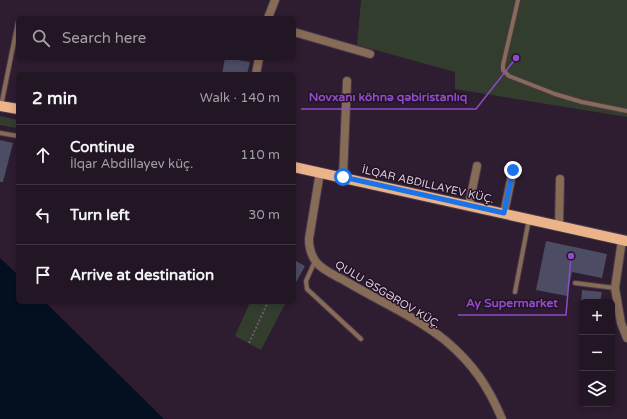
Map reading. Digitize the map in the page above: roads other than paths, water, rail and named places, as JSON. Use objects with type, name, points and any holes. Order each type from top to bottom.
[{"type":"main road","points":[[1,106],[16,110]]},
{"type":"main road","name":"İLQAR ABDILLAYEV KÜÇ.","points":[[296,167],[624,240]]},
{"type":"street","points":[[269,16],[275,0]]},
{"type":"street","points":[[296,33],[370,54]]},
{"type":"street","points":[[256,72],[260,60]]},
{"type":"street","points":[[343,177],[347,81]]},
{"type":"street","points":[[469,205],[477,166]]},
{"type":"street","points":[[504,213],[513,170]]},
{"type":"street","points":[[316,261],[309,246],[309,239],[320,172]]},
{"type":"street","points":[[558,225],[560,178]]},
{"type":"street","points":[[624,240],[615,288],[621,323],[627,338]]},
{"type":"street","name":"QULU ƏSGƏROV KÜÇ.","points":[[316,261],[326,270],[428,328],[446,341],[474,369],[492,398],[502,419]]},
{"type":"lane","points":[[518,0],[503,70],[509,76],[555,94],[582,102],[627,111]]},
{"type":"lane","points":[[1,106],[16,32]]},
{"type":"lane","points":[[0,133],[16,136]]},
{"type":"lane","points":[[516,292],[529,218]]},
{"type":"lane","points":[[316,261],[306,281],[307,289],[361,339]]},
{"type":"lane","points":[[576,284],[615,288]]},
{"type":"water","points":[[0,258],[16,273],[16,304],[47,304],[164,419],[0,419]]},
{"type":"place","name":"Novxanı köhnə qəbiristanlıq","points":[[516,58]]},
{"type":"place","name":"Ay Supermarket","points":[[571,256]]}]
